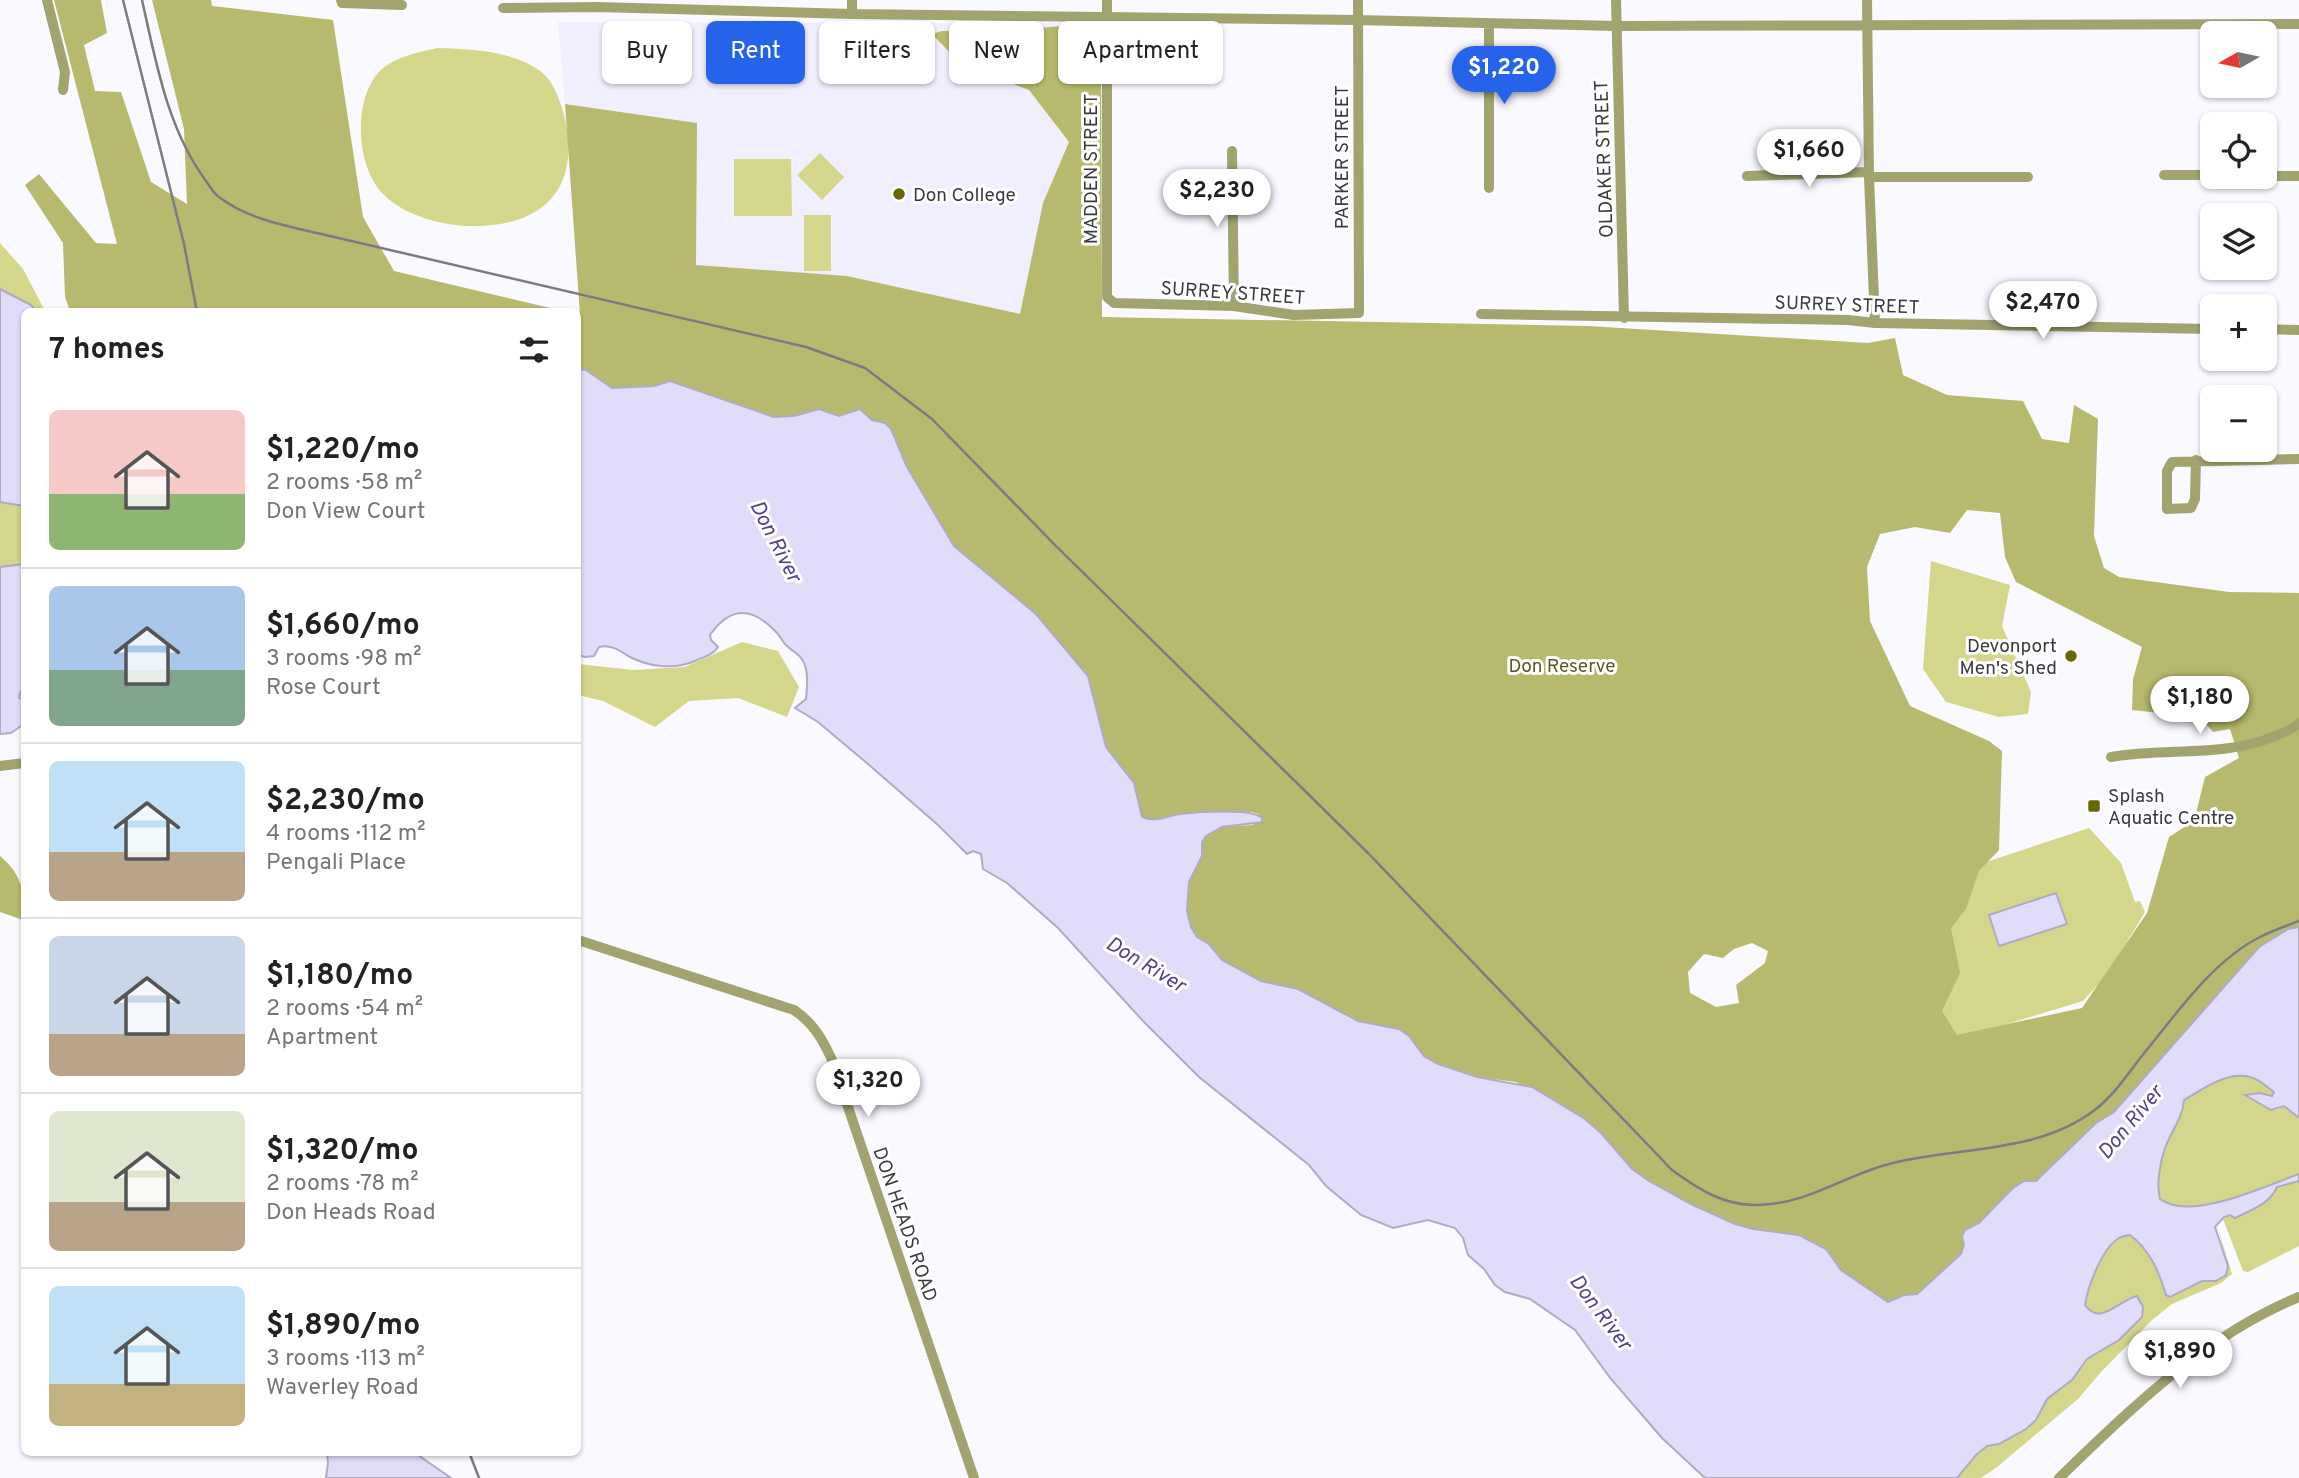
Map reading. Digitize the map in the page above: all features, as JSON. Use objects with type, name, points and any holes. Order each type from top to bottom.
[{"type":"street","points":[[47,0],[65,72],[63,90]]},
{"type":"street","points":[[341,0],[342,3],[402,5]]},
{"type":"street","points":[[852,0],[852,14]]},
{"type":"street","name":"MADDEN STREET","points":[[1107,0],[1107,297]]},
{"type":"street","name":"PARKER STREET","points":[[1358,0],[1359,313]]},
{"type":"street","name":"OLDAKER STREET","points":[[1616,0],[1625,318]]},
{"type":"street","points":[[1867,0],[1869,174],[1875,323]]},
{"type":"street","points":[[503,8],[597,4],[852,14],[1616,26],[2299,23]]},
{"type":"street","points":[[1489,24],[1489,188]]},
{"type":"street","points":[[1232,151],[1234,306]]},
{"type":"street","points":[[1748,176],[1869,174],[2028,177]]},
{"type":"street","points":[[2164,175],[2200,175]]},
{"type":"street","points":[[2277,176],[2299,176]]},
{"type":"street","name":"SURREY STREET","points":[[1107,297],[1114,303],[1234,306],[1294,315],[1359,313]]},
{"type":"street","name":"SURREY STREET","points":[[1481,314],[2200,329]]},
{"type":"street","points":[[2277,330],[2299,330]]},
{"type":"street","points":[[2196,460],[2195,499],[2191,508],[2167,509],[2167,471],[2172,462],[2196,460],[2299,459]]},
{"type":"street","points":[[2111,757],[2222,750],[2263,741],[2299,723]]},
{"type":"street","points":[[0,766],[21,763]]},
{"type":"street","name":"DON HEADS ROAD","points":[[581,941],[794,1010],[809,1020],[820,1035],[832,1060],[974,1478]]},
{"type":"street","points":[[2059,1478],[2119,1421],[2199,1353],[2270,1309],[2299,1297]]},
{"type":"shaded area","name":"Don College","points":[[558,22],[602,22],[602,84],[692,84],[692,22],[706,22],[706,84],[805,84],[805,22],[819,22],[819,84],[935,84],[935,23],[949,23],[949,84],[1044,84],[1044,23],[1058,23],[1058,84],[1101,84],[1102,317],[1020,314],[696,265],[697,123],[565,104]]},
{"type":"green space","points":[[54,0],[101,0],[107,33],[84,45],[95,91],[121,92],[151,182],[187,204],[184,129],[152,0],[211,0],[212,6],[333,20],[363,217],[394,271],[550,308],[69,308],[65,297],[63,243],[25,185],[39,174],[96,243],[117,244]]},
{"type":"green space","name":"Don Reserve","points":[[1058,26],[1058,84],[1101,84],[1102,317],[1588,326],[1868,343],[1895,338],[1903,375],[1947,395],[2023,401],[2042,439],[2069,443],[2074,405],[2098,419],[2094,536],[2104,568],[2119,577],[2229,592],[2299,593],[2299,927],[2288,929],[2259,947],[2114,1112],[2096,1123],[2036,1181],[2013,1188],[1979,1223],[1965,1230],[1961,1254],[1917,1295],[1904,1295],[1888,1302],[1841,1270],[1826,1248],[1799,1235],[1735,1224],[1649,1181],[1632,1169],[1602,1134],[1585,1119],[1516,1082],[1477,1077],[1438,1064],[1424,1056],[1409,1036],[1399,1029],[1358,1021],[1298,989],[1261,981],[1222,960],[1209,944],[1197,937],[1191,927],[1187,911],[1189,882],[1202,856],[1202,842],[1206,836],[1222,827],[1253,825],[1259,814],[1181,814],[1150,821],[1142,817],[1134,783],[1106,747],[1088,676],[1036,614],[954,546],[907,467],[891,429],[853,411],[839,416],[824,410],[774,417],[670,381],[654,386],[612,388],[581,369],[581,308],[565,104],[697,123],[696,265],[847,276],[1020,314],[1043,203],[1069,142],[1029,90],[1014,84],[1044,84],[1044,28]],"holes":[[[1967,510],[2000,513],[2005,557],[2016,582],[2142,647],[2133,679],[2132,710],[2200,717],[2213,732],[2230,729],[2239,758],[2205,777],[2194,821],[2169,837],[2147,913],[2082,1008],[1957,1035],[1942,1011],[1960,973],[1951,928],[1966,909],[1979,871],[1999,850],[2002,751],[1989,741],[1910,706],[1870,621],[1867,567],[1880,534],[1915,527],[1950,533]],[[1752,943],[1768,951],[1765,963],[1736,985],[1739,1003],[1716,1007],[1690,993],[1688,972],[1704,954],[1723,958],[1734,949]]]},
{"type":"green space","name":"Don Reserve","points":[[949,31],[949,52],[935,37],[935,33]]},
{"type":"green space","points":[[437,48],[475,50],[511,57],[540,71],[551,83],[565,119],[568,162],[558,189],[538,210],[521,219],[502,224],[481,226],[438,222],[399,207],[384,195],[375,183],[363,152],[361,134],[364,100],[370,85],[379,72],[391,63]]},
{"type":"green space","points":[[820,153],[844,177],[822,200],[797,175]]},
{"type":"green space","points":[[734,159],[791,159],[792,216],[734,216]]},
{"type":"green space","points":[[804,215],[831,215],[831,271],[804,271]]},
{"type":"green space","points":[[0,243],[23,269],[43,308],[34,308],[0,289]]},
{"type":"green space","points":[[0,502],[21,506],[21,565],[0,567]]},
{"type":"green space","points":[[1931,561],[2010,585],[2002,626],[2031,692],[2028,714],[1999,717],[1946,702],[1923,669]]},
{"type":"green space","points":[[742,642],[778,651],[799,687],[787,717],[738,698],[689,701],[655,727],[603,701],[581,696],[581,664],[633,670],[685,667]]},
{"type":"green space","points":[[2089,828],[2121,863],[2135,902],[2140,901],[2145,912],[2107,975],[2083,1001],[1951,1041],[1927,1019],[1959,871]]},
{"type":"green space","points":[[0,856],[13,869],[20,884],[21,919],[0,912]]},
{"type":"green space","points":[[2253,1077],[2274,1092],[2272,1096],[2250,1093],[2277,1110],[2284,1106],[2299,1118],[2299,1174],[2214,1205],[2186,1206],[2160,1199],[2162,1160],[2184,1100],[2224,1078]]},
{"type":"green space","points":[[2299,1181],[2299,1246],[2248,1272],[2243,1271],[2223,1219],[2230,1215],[2235,1218],[2265,1202],[2277,1187]]},
{"type":"green space","points":[[2217,1225],[2232,1274],[2221,1283],[2172,1304],[2152,1320],[2078,1399],[1997,1467],[1981,1478],[1957,1478],[1987,1446],[1999,1444],[2026,1429],[2036,1420],[2047,1399],[2072,1380],[2087,1359],[2101,1351],[2129,1298],[2101,1314],[2090,1311],[2085,1305],[2097,1268],[2113,1243],[2120,1237],[2130,1235],[2137,1241],[2153,1262],[2166,1294],[2170,1297],[2202,1281],[2216,1281],[2228,1266]]},
{"type":"water","points":[[0,289],[34,308],[21,308],[21,506],[0,502]]},
{"type":"water","name":"Don River","points":[[581,369],[612,388],[654,386],[670,381],[774,417],[794,416],[819,409],[839,416],[860,409],[872,420],[885,423],[891,429],[907,467],[954,546],[1036,614],[1088,676],[1106,747],[1134,783],[1142,817],[1156,819],[1198,812],[1224,812],[1248,813],[1262,818],[1262,822],[1222,827],[1206,836],[1202,842],[1202,856],[1189,882],[1187,911],[1197,937],[1209,944],[1222,960],[1261,981],[1298,989],[1358,1021],[1399,1029],[1409,1036],[1424,1056],[1438,1064],[1477,1077],[1532,1087],[1585,1119],[1602,1134],[1632,1169],[1649,1181],[1735,1224],[1799,1235],[1826,1249],[1841,1270],[1888,1302],[1904,1295],[1917,1294],[1961,1254],[1965,1230],[1979,1223],[2013,1188],[2024,1181],[2036,1181],[2096,1123],[2114,1112],[2259,947],[2288,929],[2299,927],[2299,1118],[2284,1106],[2271,1110],[2245,1095],[2260,1093],[2272,1096],[2274,1092],[2260,1081],[2241,1076],[2216,1082],[2184,1100],[2163,1154],[2158,1187],[2160,1199],[2173,1205],[2190,1206],[2228,1200],[2299,1174],[2299,1181],[2277,1187],[2265,1202],[2235,1218],[2230,1215],[2224,1217],[2215,1227],[2228,1266],[2226,1275],[2216,1281],[2202,1281],[2170,1297],[2166,1295],[2153,1262],[2137,1241],[2130,1235],[2120,1237],[2113,1243],[2097,1268],[2085,1305],[2091,1311],[2103,1313],[2137,1296],[2143,1307],[2142,1317],[2119,1340],[2087,1359],[2072,1380],[2047,1399],[2036,1420],[2026,1429],[1999,1444],[1987,1446],[1957,1478],[1705,1478],[1662,1438],[1611,1379],[1575,1330],[1530,1299],[1505,1292],[1495,1285],[1484,1269],[1468,1255],[1463,1238],[1455,1228],[1428,1220],[1393,1228],[1361,1215],[1326,1186],[1309,1165],[1199,1077],[1143,1021],[1058,928],[1007,883],[983,869],[981,854],[973,851],[967,854],[868,764],[818,722],[795,708],[806,699],[805,665],[800,656],[786,645],[768,624],[751,614],[734,614],[718,625],[710,635],[718,647],[714,652],[679,666],[646,663],[608,646],[599,647],[594,656],[581,656]]},
{"type":"water","points":[[21,564],[21,726],[11,733],[0,734],[0,567]]},
{"type":"water","points":[[2056,893],[2067,924],[1999,946],[1989,915]]},
{"type":"water","points":[[327,1456],[419,1456],[451,1478],[326,1478]]},
{"type":"railway","points":[[123,0],[184,244],[196,308]]},
{"type":"railway","points":[[142,0],[165,94],[182,139],[215,194],[244,212],[287,226],[806,347],[865,368],[932,419],[1054,544],[1368,853],[1672,1170],[1712,1195],[1746,1205],[1793,1200],[1889,1164],[2023,1142],[2073,1124],[2109,1097],[2181,1007],[2226,960],[2260,937],[2299,921]]},
{"type":"railway","points":[[471,1456],[479,1478]]},
{"type":"place","name":"Don College","points":[[899,194]]},
{"type":"place","name":"Devonport Men's Shed","points":[[2071,656]]},
{"type":"place","name":"Splash Aquatic Centre","points":[[2094,806]]}]
